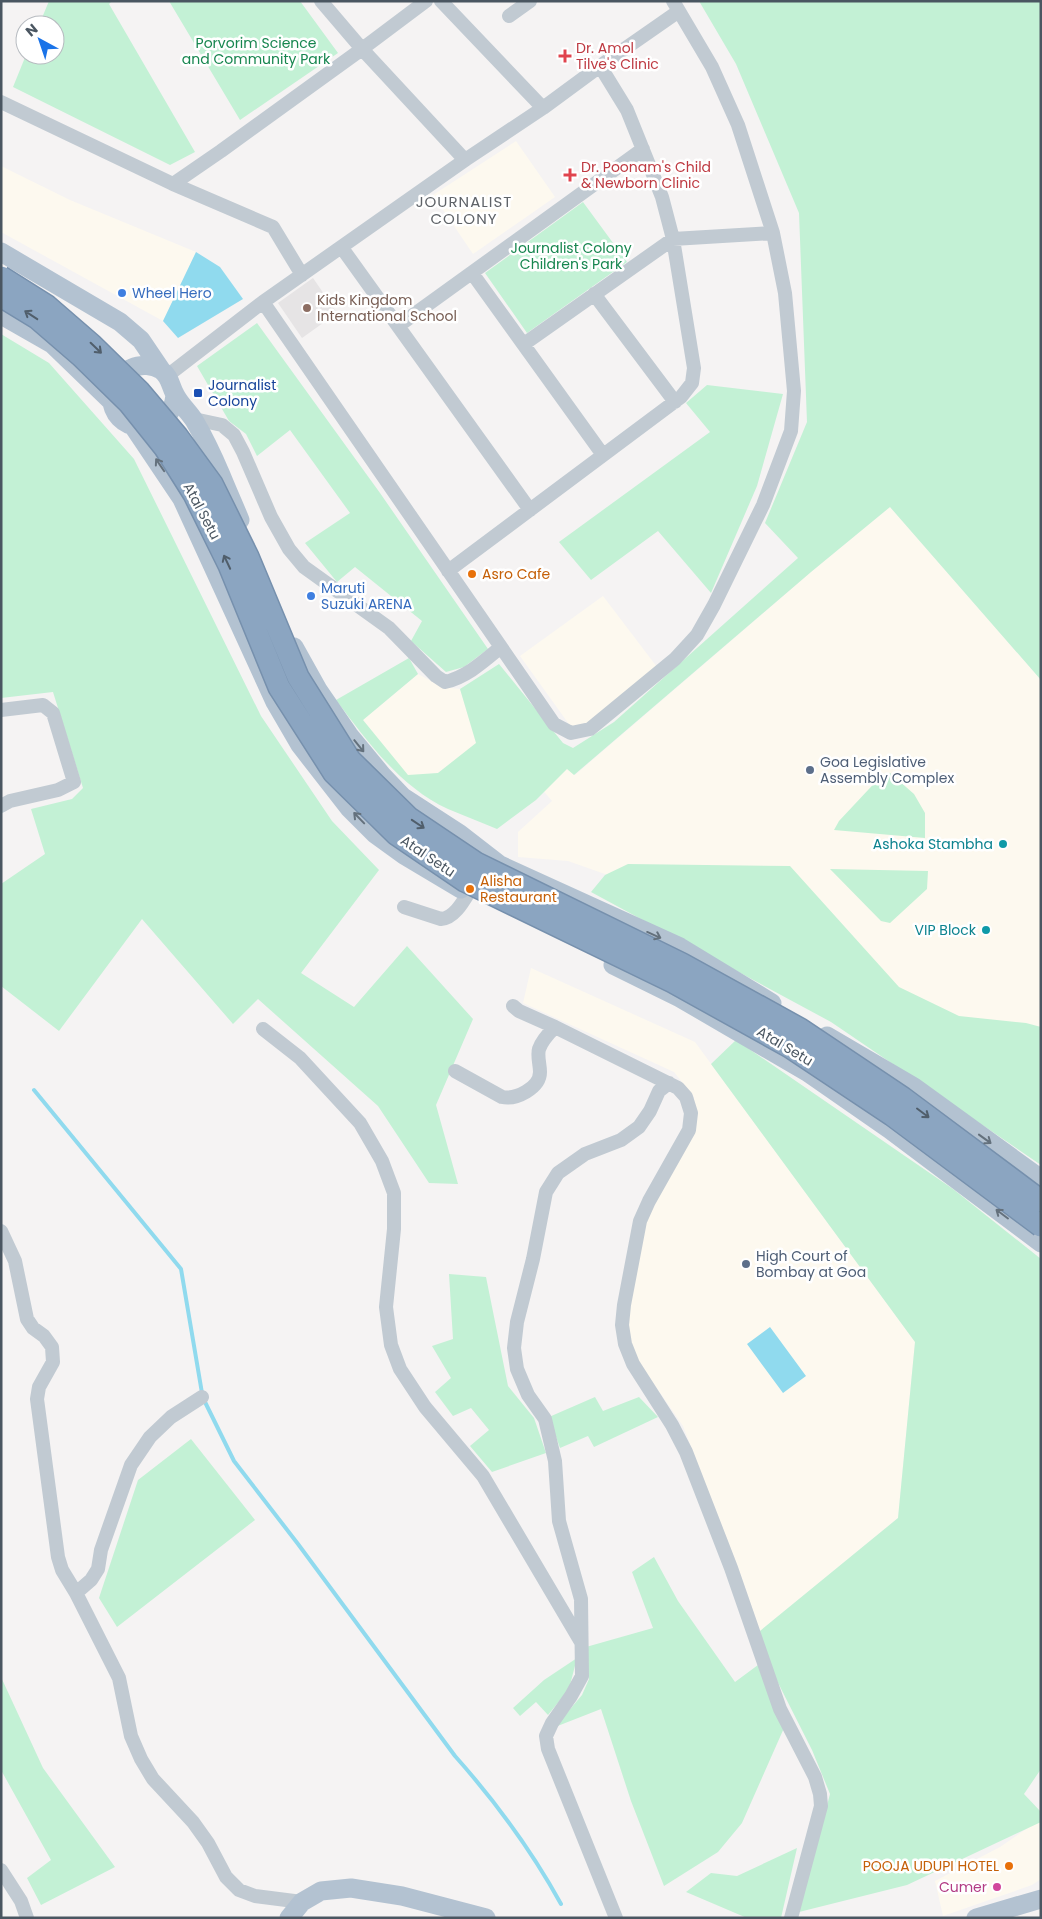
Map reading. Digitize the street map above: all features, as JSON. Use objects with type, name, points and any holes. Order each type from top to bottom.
[{"type":"highway","name":"Atal Setu","points":[[1,277],[48,306],[92,345],[139,391],[177,436],[212,484],[248,557],[298,678],[350,760],[409,818],[476,864],[682,964],[800,1029],[903,1098],[1041,1201]]},
{"type":"highway","name":"Atal Setu","points":[[1,296],[37,318],[81,356],[129,403],[165,448],[194,494],[229,566],[279,687],[334,773],[396,834],[465,881],[673,982],[790,1047],[892,1115],[1041,1226]]},
{"type":"main road","points":[[1,252],[120,322],[141,340],[165,374],[173,387],[175,395],[174,404],[166,419],[150,427],[133,426]]},
{"type":"main road","points":[[1,315],[52,344],[112,402],[120,417],[133,426],[182,499],[275,702],[300,745],[349,808],[375,834],[404,855],[469,892],[675,996],[807,1072],[888,1128],[1041,1243]]},
{"type":"main road","points":[[112,402],[116,382],[125,371],[145,365],[165,374]]},
{"type":"main road","points":[[175,395],[194,420],[217,465],[291,642],[318,690],[349,735],[403,797],[460,834],[500,865],[688,952],[914,1088],[1041,1179]]},
{"type":"main road","points":[[288,1918],[302,1902],[321,1891],[351,1888],[402,1896],[486,1918]]},
{"type":"main road","points":[[976,1918],[1041,1899]]},
{"type":"street","points":[[321,1],[362,49],[465,160]]},
{"type":"street","points":[[173,184],[426,1]]},
{"type":"street","points":[[441,1],[543,108]]},
{"type":"street","points":[[509,16],[530,1]]},
{"type":"street","points":[[165,374],[263,302],[465,160],[543,108],[676,6],[712,67],[738,125],[773,233],[785,293],[794,391],[791,432],[763,505],[714,605],[697,635],[675,660],[590,729],[571,733],[554,724],[263,302]]},
{"type":"street","points":[[448,570],[682,398],[692,383],[694,368],[673,239],[662,197],[627,110],[600,66]]},
{"type":"street","points":[[1,102],[173,184],[273,228],[302,275]]},
{"type":"street","points":[[398,326],[644,149]]},
{"type":"street","points":[[524,344],[673,239],[773,233]]},
{"type":"street","points":[[342,248],[530,510]]},
{"type":"street","points":[[472,273],[604,455]]},
{"type":"street","points":[[594,294],[675,402]]},
{"type":"street","points":[[194,420],[222,425],[234,435],[271,518],[289,549],[304,567],[389,628],[436,676],[445,682],[456,679],[472,670],[501,647]]},
{"type":"street","points":[[1,710],[43,705],[53,713],[74,782],[58,790],[10,801],[1,806]]},
{"type":"street","points":[[404,907],[446,919],[469,892]]},
{"type":"street","points":[[513,1006],[519,1011],[669,1082],[686,1097],[691,1113],[688,1130],[640,1221],[622,1324],[625,1344],[634,1364],[672,1425],[686,1452],[731,1568],[780,1709],[816,1777],[821,1806],[791,1918]]},
{"type":"street","points":[[455,1071],[502,1097],[518,1096],[538,1081],[540,1073],[539,1050],[543,1040],[555,1027]]},
{"type":"street","points":[[263,1029],[300,1058],[347,1109],[360,1124],[382,1161],[394,1193],[394,1229],[386,1307],[391,1345],[400,1369],[425,1407],[484,1476],[583,1645]]},
{"type":"street","points":[[616,1918],[548,1749],[546,1736],[552,1723],[582,1676],[581,1599],[559,1521],[555,1460],[545,1419],[528,1395],[517,1369],[514,1348],[517,1322],[533,1259],[546,1192],[558,1173],[585,1154],[621,1140],[639,1127],[650,1111],[659,1091],[669,1082]]},
{"type":"street","points":[[3,1238],[15,1261],[27,1319],[33,1328],[44,1336],[52,1347],[53,1362],[40,1387],[37,1399],[58,1558],[62,1570],[76,1593],[119,1678],[131,1736],[140,1759],[153,1779],[193,1822],[208,1843],[226,1877],[239,1890],[255,1896],[302,1902]]},
{"type":"street","points":[[76,1593],[91,1580],[98,1569],[101,1550],[131,1465],[150,1437],[171,1417],[202,1397]]},
{"type":"street","points":[[1,1870],[21,1901],[27,1918]]},
{"type":"shaded area","points":[[516,141],[555,197],[473,254],[433,195]]},
{"type":"shaded area","points":[[1,166],[70,200],[196,252],[163,321],[1,232]]},
{"type":"shaded area","name":"Kids Kingdom International School","points":[[313,278],[337,313],[302,338],[278,303]]},
{"type":"shaded area","name":"Goa Legislative Assembly Complex","points":[[890,507],[1041,680],[1041,1030],[971,1043],[619,879],[568,861],[518,857],[518,832],[552,801],[540,787],[566,766],[575,775],[811,572]]},
{"type":"shaded area","points":[[603,596],[657,667],[588,724],[571,727],[520,656]]},
{"type":"shaded area","points":[[418,674],[442,687],[460,689],[477,743],[438,773],[408,776],[363,720]]},
{"type":"shaded area","name":"High Court of Bombay at Goa","points":[[531,968],[695,1042],[915,1342],[898,1518],[760,1631],[738,1567],[683,1426],[632,1352],[624,1313],[644,1215],[693,1120],[694,1097],[674,1072],[523,1003]]},
{"type":"shaded area","points":[[1041,1819],[1041,1879],[1032,1885],[943,1916],[935,1881],[1000,1847]]},
{"type":"green space","points":[[49,1],[112,1],[109,4],[195,152],[170,165],[13,87],[22,65],[65,65],[65,15],[43,15]]},
{"type":"green space","name":"Porvorim Science and Community Park","points":[[169,1],[300,1],[338,53],[240,120]]},
{"type":"green space","points":[[699,1],[1041,1],[1041,680],[890,507],[811,572],[574,775],[567,769],[536,800],[497,829],[431,800],[400,776],[372,747],[336,700],[409,658],[418,674],[363,720],[408,775],[438,773],[476,743],[460,689],[499,664],[563,743],[573,748],[614,722],[798,558],[765,523],[807,422],[799,213],[736,64]]},
{"type":"green space","name":"Journalist Colony Children's Park","points":[[583,202],[627,262],[527,333],[485,273]]},
{"type":"green space","points":[[257,323],[380,493],[488,649],[464,667],[446,672],[411,641],[422,621],[355,567],[337,582],[305,543],[350,513],[290,430],[257,456],[246,434],[229,421],[197,366]]},
{"type":"green space","points":[[1,334],[49,363],[134,459],[261,716],[332,821],[379,870],[301,973],[354,1007],[407,946],[473,1019],[436,1105],[458,1184],[429,1183],[378,1106],[258,999],[233,1024],[142,919],[59,1031],[1,986],[1,884],[45,854],[31,809],[72,799],[83,788],[53,692],[1,698]]},
{"type":"green space","points":[[707,385],[783,394],[757,486],[711,593],[658,531],[591,580],[559,542],[710,432],[686,403]]},
{"type":"green space","points":[[890,773],[914,794],[925,813],[925,838],[834,830],[839,821],[883,774]]},
{"type":"green space","points":[[628,864],[790,866],[899,987],[959,1016],[1026,1023],[1041,1027],[1041,1165],[831,1022],[591,892],[605,875]]},
{"type":"green space","points":[[830,869],[928,871],[927,889],[890,923],[881,921]]},
{"type":"green space","points":[[736,1040],[953,1189],[1041,1259],[1041,1769],[1024,1794],[1041,1812],[1041,1822],[907,1885],[799,1912],[830,1794],[812,1750],[765,1657],[760,1631],[898,1518],[915,1342],[711,1064]]},
{"type":"green space","points":[[449,1274],[486,1277],[508,1386],[534,1418],[546,1453],[492,1472],[470,1446],[489,1430],[471,1408],[453,1416],[435,1392],[451,1378],[432,1346],[453,1339]]},
{"type":"green space","points":[[595,1397],[603,1411],[639,1397],[658,1417],[594,1447],[588,1436],[560,1448],[549,1417]]},
{"type":"green space","points":[[191,1439],[255,1520],[117,1627],[99,1598],[138,1480]]},
{"type":"green space","points":[[654,1557],[678,1601],[735,1682],[758,1665],[784,1728],[742,1823],[718,1852],[664,1886],[631,1801],[601,1709],[555,1727],[582,1695],[589,1679],[586,1647],[653,1628],[632,1572]]},
{"type":"green space","points":[[577,1658],[569,1689],[548,1715],[536,1702],[520,1716],[513,1708],[544,1680]]},
{"type":"green space","points":[[1,1677],[43,1768],[115,1867],[41,1905],[27,1878],[51,1860],[1,1770]]},
{"type":"green space","points":[[797,1848],[781,1918],[747,1918],[686,1892],[711,1873],[737,1876]]},
{"type":"water","points":[[196,252],[220,267],[243,299],[178,338],[163,321]]},
{"type":"water","points":[[770,1327],[806,1376],[783,1393],[747,1344]]},
{"type":"waterway","points":[[34,1090],[181,1269],[202,1393]]},
{"type":"waterway","points":[[204,1400],[234,1461],[455,1756],[512,1827],[538,1865],[561,1904]]},
{"type":"place","name":"Dr. Amol Tilve's Clinic","points":[[565,56]]},
{"type":"place","name":"Dr. Poonam's Child & Newborn Clinic","points":[[570,175]]},
{"type":"place","name":"Wheel Hero","points":[[122,293]]},
{"type":"place","name":"Kids Kingdom International School","points":[[307,308]]},
{"type":"place","name":"Journalist Colony","points":[[198,393]]},
{"type":"place","name":"Asro Cafe","points":[[472,574]]},
{"type":"place","name":"Maruti Suzuki ARENA","points":[[311,596]]},
{"type":"place","name":"Goa Legislative Assembly Complex","points":[[810,770]]},
{"type":"place","name":"Ashoka Stambha","points":[[1003,844]]},
{"type":"place","name":"Alisha Restaurant","points":[[470,889]]},
{"type":"place","name":"VIP Block","points":[[986,930]]},
{"type":"place","name":"High Court of Bombay at Goa","points":[[746,1264]]},
{"type":"place","name":"POOJA UDUPI HOTEL","points":[[1009,1866]]},
{"type":"place","name":"Cumer","points":[[997,1887]]},
{"type":"district","name":"JOURNALIST COLONY","points":[[464,210]]}]
